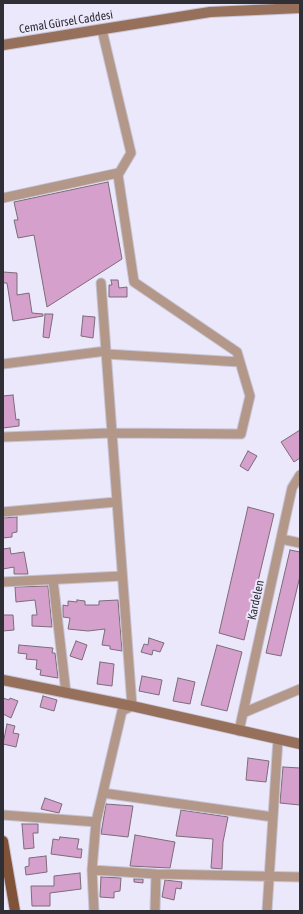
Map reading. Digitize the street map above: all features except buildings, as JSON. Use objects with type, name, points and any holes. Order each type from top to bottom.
[{"type":"main road","points":[[3,841],[15,911]]},
{"type":"street","name":"Cemal Gürsel Caddesi","points":[[3,45],[210,12],[300,8]]},
{"type":"street","points":[[3,437],[111,433],[242,434],[250,396],[237,352],[134,282],[118,175],[131,153],[102,30]]},
{"type":"street","points":[[3,198],[118,173],[118,175]]},
{"type":"street","points":[[101,283],[132,706]]},
{"type":"street","points":[[3,364],[106,353],[240,362]]},
{"type":"street","name":"Kardelen","points":[[240,731],[292,488],[300,475]]},
{"type":"street","points":[[3,512],[116,502]]},
{"type":"street","points":[[281,539],[300,543]]},
{"type":"street","points":[[3,582],[122,576]]},
{"type":"street","points":[[53,580],[66,693]]},
{"type":"street","points":[[3,680],[132,706],[300,744]]},
{"type":"street","points":[[243,713],[300,689]]},
{"type":"street","points":[[94,911],[92,870],[96,822],[122,711],[132,706]]},
{"type":"street","points":[[267,911],[278,740]]},
{"type":"street","points":[[103,793],[273,817]]},
{"type":"street","points":[[3,814],[96,822]]},
{"type":"street","points":[[92,870],[156,874],[269,875],[300,877]]},
{"type":"street","points":[[155,911],[156,874]]}]
